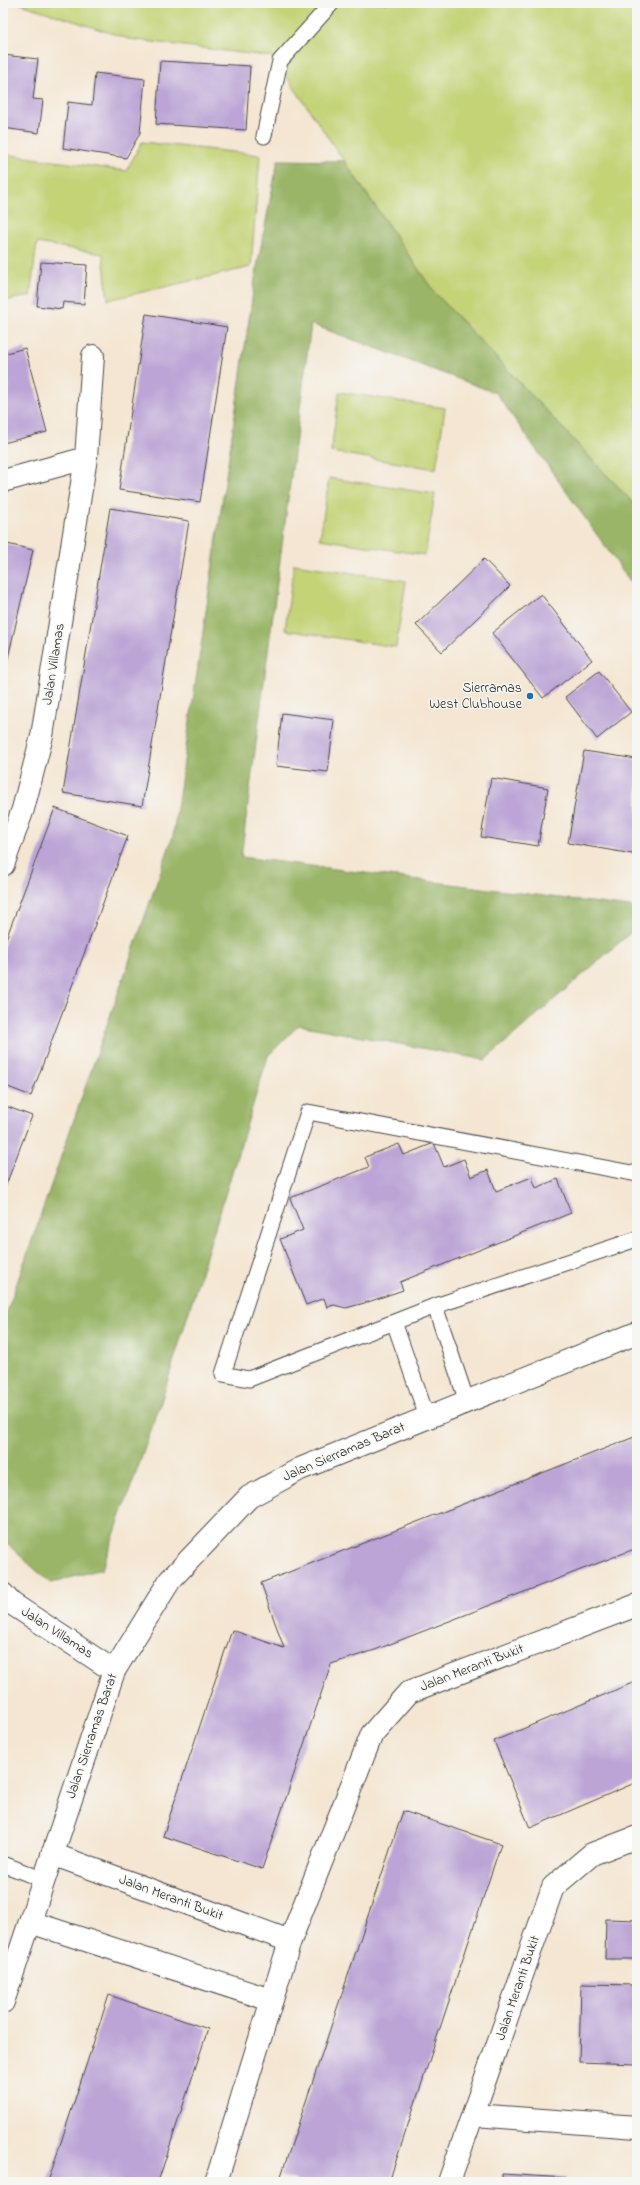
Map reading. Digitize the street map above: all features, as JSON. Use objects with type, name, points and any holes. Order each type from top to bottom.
[{"type":"street","name":"Jalan Villamas","points":[[3,865],[23,809],[42,736],[86,458],[93,356]]},
{"type":"street","points":[[3,481],[86,458]]},
{"type":"street","name":"Jalan Sierramas Barat","points":[[3,2002],[114,1671],[170,1580],[249,1497],[300,1469],[637,1333]]},
{"type":"street","name":"Jalan Villamas","points":[[3,1594],[11,1603],[114,1671]]},
{"type":"street","name":"Jalan Meranti Bukit","points":[[216,2182],[290,1941],[372,1734],[409,1692],[637,1605]]},
{"type":"street","name":"Jalan Meranti Bukit","points":[[449,2182],[474,2115],[553,1887],[592,1854],[637,1837]]},
{"type":"street","name":"Jalan Meranti Bukit","points":[[52,1854],[290,1941]]},
{"type":"street","points":[[30,1922],[271,2000]]},
{"type":"street","points":[[474,2115],[637,2126]]},
{"type":"lane","points":[[264,136],[280,61],[332,3]]},
{"type":"lane","points":[[637,1174],[308,1112],[223,1374],[249,1379],[435,1306],[637,1239]]},
{"type":"lane","points":[[435,1306],[467,1402]]},
{"type":"lane","points":[[394,1322],[427,1417]]},
{"type":"lane","points":[[3,1864],[44,1880]]},
{"type":"green space","points":[[18,3],[637,3],[637,507],[434,292],[273,57],[129,39]]},
{"type":"green space","points":[[142,142],[260,155],[251,267],[108,300],[103,254],[37,243],[30,296],[3,301],[4,154],[126,171]]},
{"type":"green space","points":[[278,160],[344,161],[434,292],[637,507],[637,591],[496,393],[311,324],[241,857],[637,908],[637,927],[485,1060],[299,1025],[268,1056],[161,1402],[102,1569],[50,1583],[3,1540],[3,1323],[173,836],[256,272]]},
{"type":"green space","points":[[339,392],[445,408],[436,469],[331,452]]},
{"type":"green space","points":[[329,478],[435,494],[425,555],[320,539]]},
{"type":"green space","points":[[294,564],[406,581],[396,647],[285,630]]},
{"type":"building","points":[[3,55],[38,59],[33,99],[43,100],[39,133],[3,128]]},
{"type":"building","points":[[160,61],[250,66],[246,130],[156,124]]},
{"type":"building","points":[[95,73],[145,79],[140,133],[126,158],[63,148],[68,102],[92,105]]},
{"type":"building","points":[[41,262],[87,265],[84,304],[63,302],[62,309],[37,306]]},
{"type":"building","points":[[146,314],[227,327],[200,502],[119,490]]},
{"type":"building","points":[[25,348],[47,432],[3,443],[3,354]]},
{"type":"building","points":[[110,508],[189,521],[142,806],[63,793]]},
{"type":"building","points":[[3,543],[33,550],[4,675],[3,675]]},
{"type":"building","points":[[484,559],[510,586],[442,652],[416,625]]},
{"type":"building","points":[[541,594],[592,660],[543,698],[492,633]]},
{"type":"building","points":[[599,671],[631,712],[597,739],[565,697]]},
{"type":"building","points":[[282,713],[334,720],[328,772],[276,766]]},
{"type":"building","points":[[584,751],[637,759],[637,828],[633,854],[568,843]]},
{"type":"building","points":[[491,778],[548,788],[538,846],[481,837]]},
{"type":"building","points":[[55,808],[128,836],[31,1096],[3,1085],[3,947]]},
{"type":"building","points":[[3,1105],[32,1116],[3,1193]]},
{"type":"building","points":[[434,1143],[444,1167],[464,1159],[471,1177],[488,1170],[496,1191],[532,1177],[536,1188],[558,1179],[571,1213],[400,1282],[403,1290],[346,1308],[334,1305],[327,1307],[324,1298],[306,1305],[280,1239],[303,1230],[290,1198],[369,1167],[365,1157],[399,1144],[404,1155]]},
{"type":"building","points":[[637,1436],[637,1548],[375,1650],[331,1664],[262,1869],[163,1836],[232,1630],[284,1648],[261,1583]]},
{"type":"building","points":[[637,1681],[637,1782],[530,1828],[494,1741]]},
{"type":"building","points":[[403,1811],[501,1844],[389,2182],[299,2182],[281,2176]]},
{"type":"building","points":[[606,1919],[637,1920],[637,1959],[605,1959]]},
{"type":"building","points":[[581,1984],[637,1985],[637,2064],[579,2062]]},
{"type":"building","points":[[109,1995],[208,2029],[158,2182],[48,2182]]},
{"type":"building","points":[[502,2174],[566,2178],[566,2182],[502,2182]]},
{"type":"building","points":[[580,2180],[597,2181],[597,2182],[580,2182]]},
{"type":"place","name":"Sierramas West Clubhouse","points":[[530,696]]}]
